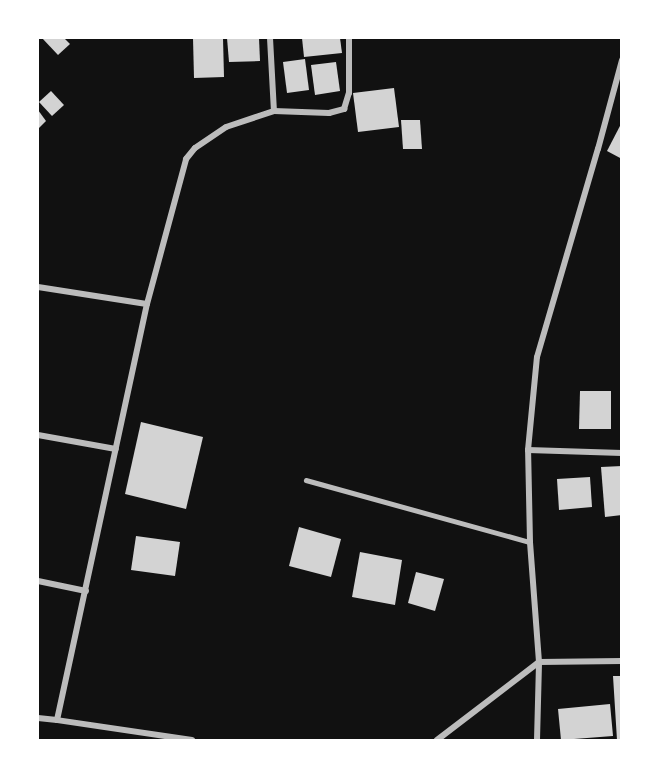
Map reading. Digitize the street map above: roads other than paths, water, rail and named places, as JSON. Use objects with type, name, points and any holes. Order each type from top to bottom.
[{"type":"street","points":[[270,38],[274,111]]},
{"type":"street","points":[[57,720],[147,304],[186,159],[195,148],[226,127],[274,111],[329,113],[344,109],[349,93],[349,38]]},
{"type":"street","points":[[537,741],[539,662],[530,542],[528,450],[537,357],[598,149],[621,60]]},
{"type":"street","points":[[38,287],[147,304]]},
{"type":"street","points":[[38,435],[116,449]]},
{"type":"street","points":[[528,450],[621,453]]},
{"type":"street","points":[[38,581],[86,591]]},
{"type":"street","points":[[437,741],[539,662],[621,662]]},
{"type":"street","points":[[38,718],[192,741]]},
{"type":"lane","points":[[306,480],[530,542]]}]
